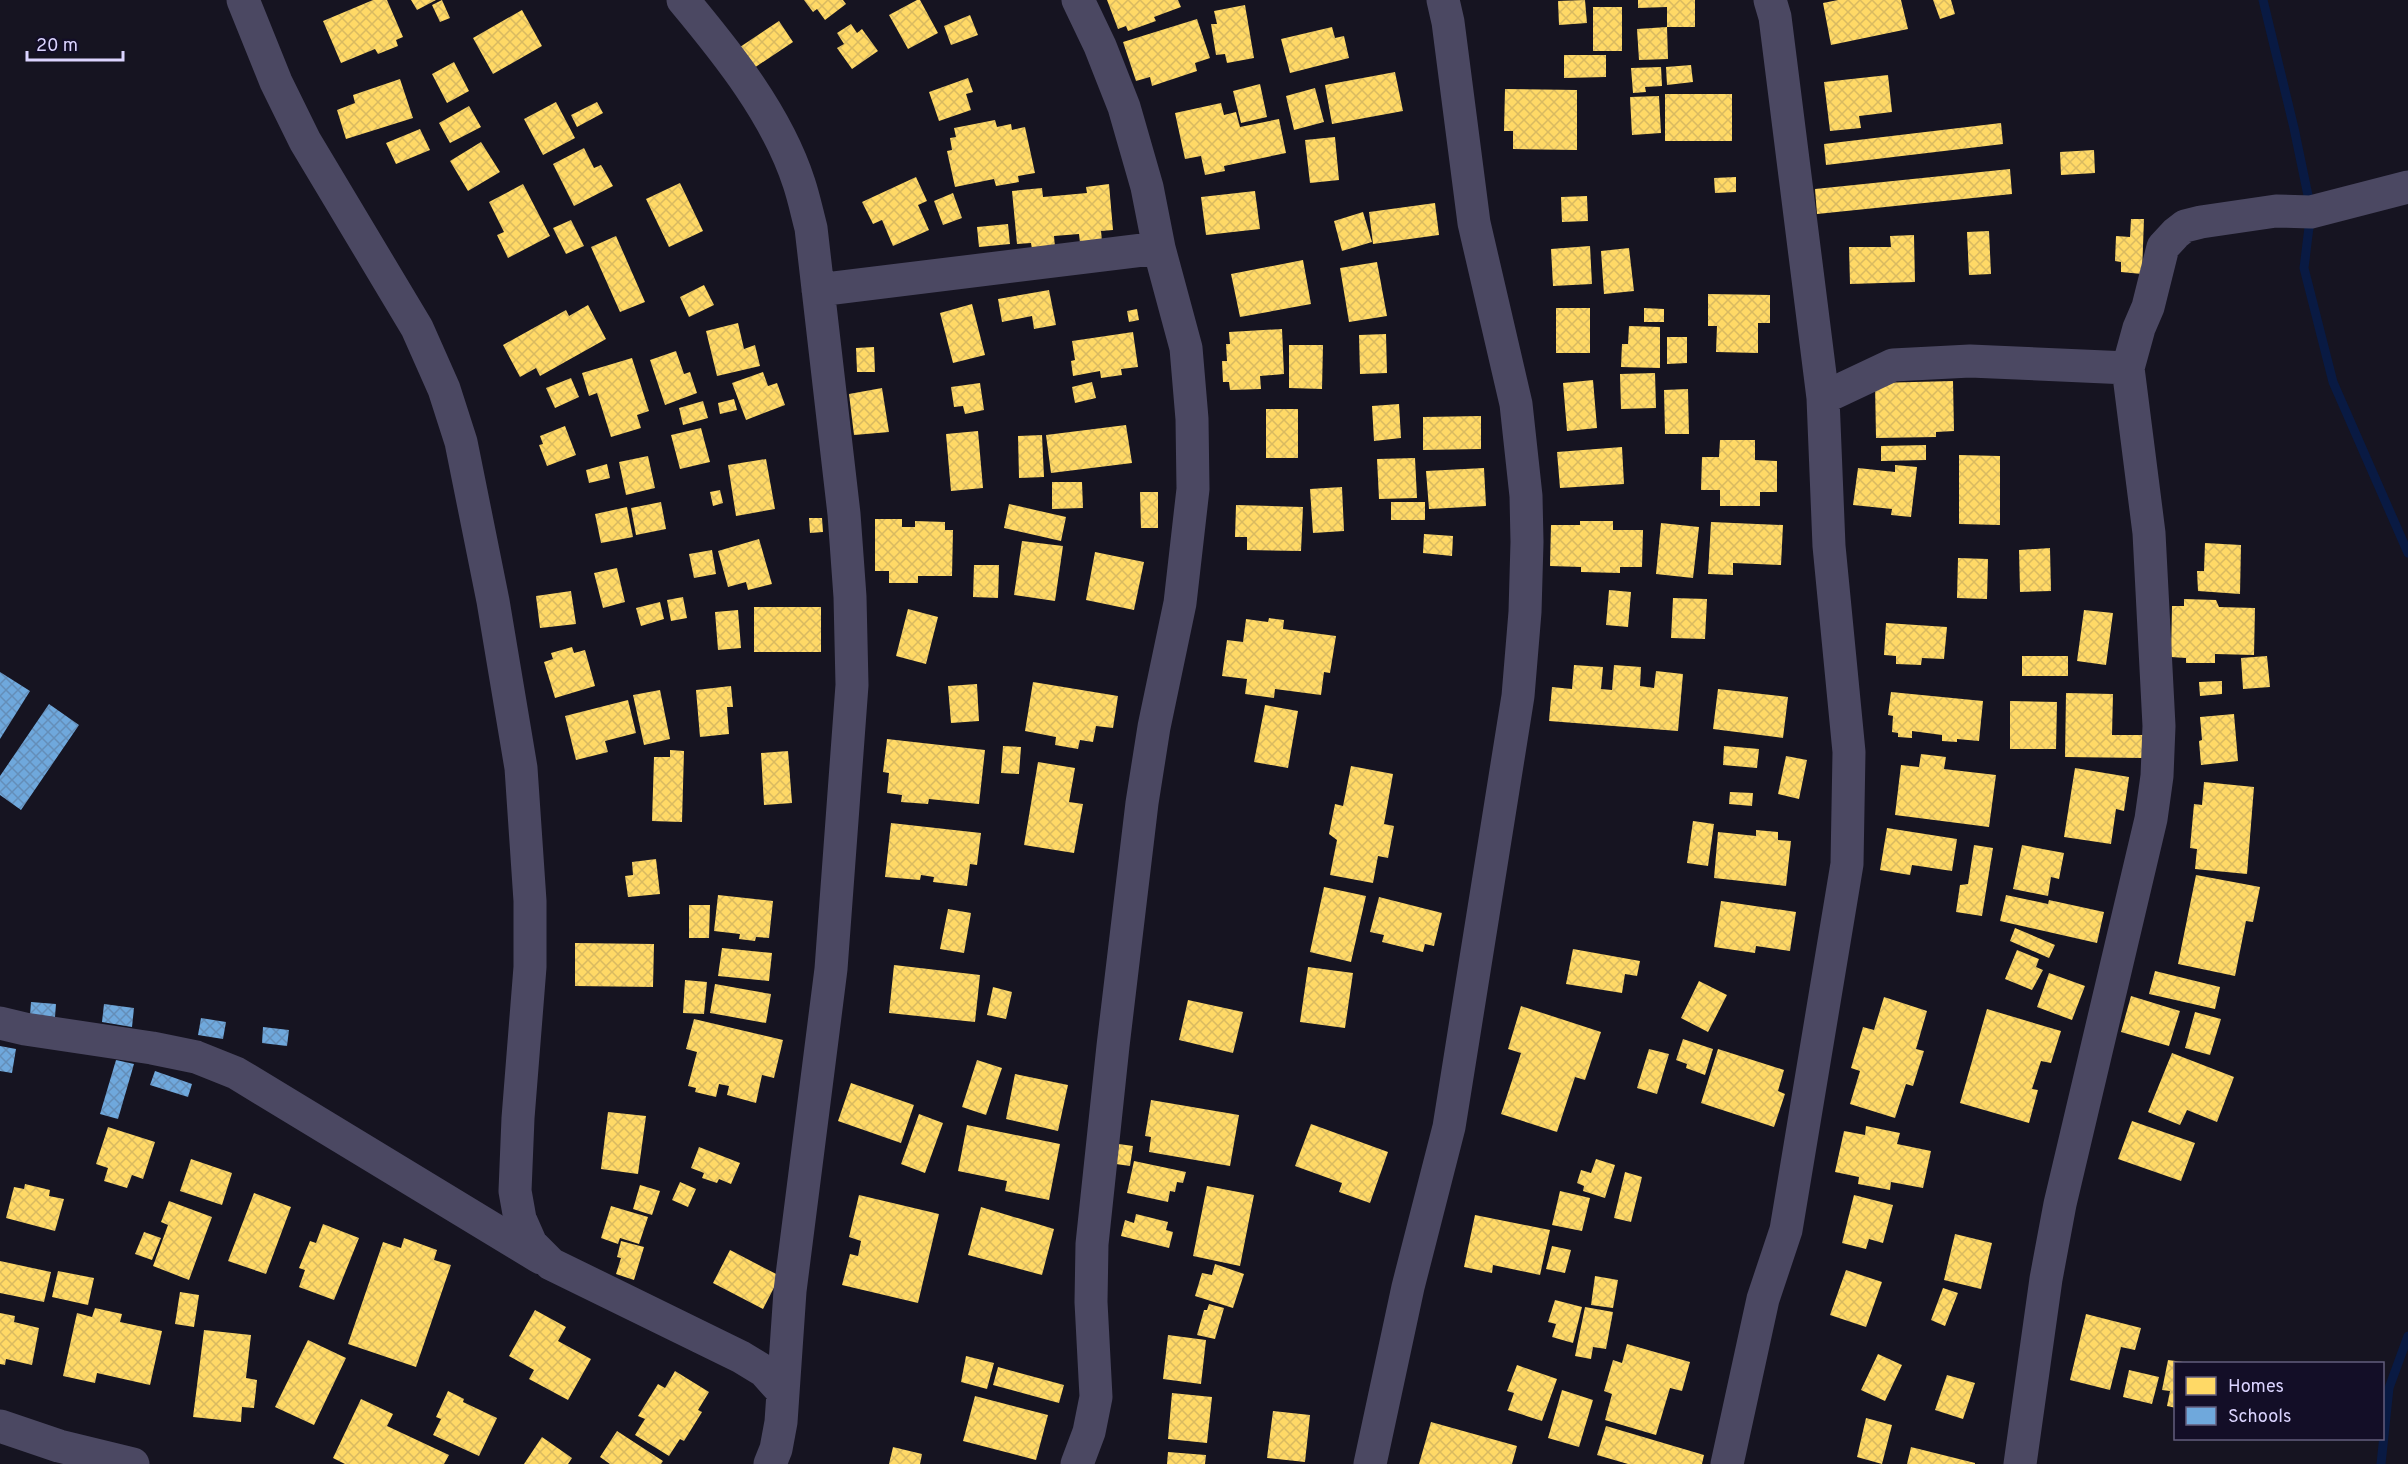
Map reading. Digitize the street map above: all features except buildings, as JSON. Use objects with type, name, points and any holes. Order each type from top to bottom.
[{"type":"street","points":[[243,0],[276,82],[305,141],[417,328],[444,389],[461,442],[493,601],[521,768],[530,890],[530,967],[518,1118],[515,1191],[520,1219],[531,1244],[551,1264]]},
{"type":"street","points":[[683,0],[745,81],[781,141],[800,183],[811,228],[844,514],[850,597],[852,685],[831,969],[790,1291],[779,1431],[776,1449],[770,1464]]},
{"type":"street","points":[[1077,1464],[1089,1432],[1096,1397],[1091,1302],[1092,1244],[1142,803],[1154,727],[1180,603],[1192,489],[1192,419],[1186,348],[1159,248],[1147,187],[1124,108],[1100,46],[1078,0]]},
{"type":"street","points":[[1370,1464],[1408,1287],[1449,1127],[1518,696],[1525,612],[1526,496],[1516,404],[1474,223],[1443,0]]},
{"type":"street","points":[[1727,1464],[1763,1299],[1786,1230],[1847,864],[1849,752],[1829,546],[1823,398],[1775,16],[1770,0]]},
{"type":"street","points":[[2020,1464],[2046,1279],[2060,1204],[2151,819],[2157,776],[2159,726],[2150,533],[2128,368],[2139,328],[2148,307],[2163,247],[2185,226],[2231,216],[2253,216],[2276,211],[2311,212],[2408,187]]},
{"type":"street","points":[[818,290],[1159,248]]},
{"type":"street","points":[[1823,398],[1893,365],[1970,361],[2128,368]]},
{"type":"street","points":[[0,1023],[25,1029],[174,1052],[196,1057],[236,1073],[551,1264],[741,1357],[764,1371],[782,1391]]},
{"type":"street","points":[[0,1426],[59,1446],[133,1464]]},
{"type":"waterway","points":[[2263,0],[2310,205]]},
{"type":"waterway","points":[[2310,219],[2304,268],[2333,382],[2408,553]]},
{"type":"waterway","points":[[2384,1436],[2389,1388],[2408,1336]]},
{"type":"waterway","points":[[2381,1464],[2384,1440]]}]
